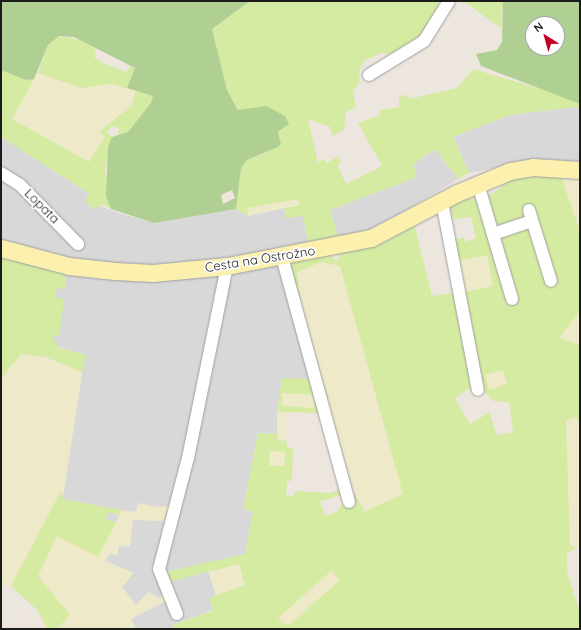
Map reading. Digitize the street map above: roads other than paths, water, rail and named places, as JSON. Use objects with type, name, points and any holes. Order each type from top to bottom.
[{"type":"street","points":[[369,75],[424,41],[449,1]]},
{"type":"street","name":"Cesta na Ostrožno","points":[[1,248],[69,266],[153,273],[227,266],[282,257],[371,238],[478,184],[532,167],[580,170]]},
{"type":"street","name":"Lopata","points":[[1,173],[20,185],[78,244]]},
{"type":"street","points":[[478,184],[512,299]]},
{"type":"street","points":[[442,202],[478,390]]},
{"type":"street","points":[[493,234],[530,216],[551,281]]},
{"type":"street","points":[[282,257],[349,502]]},
{"type":"street","points":[[177,614],[159,569],[188,458],[227,266]]}]
